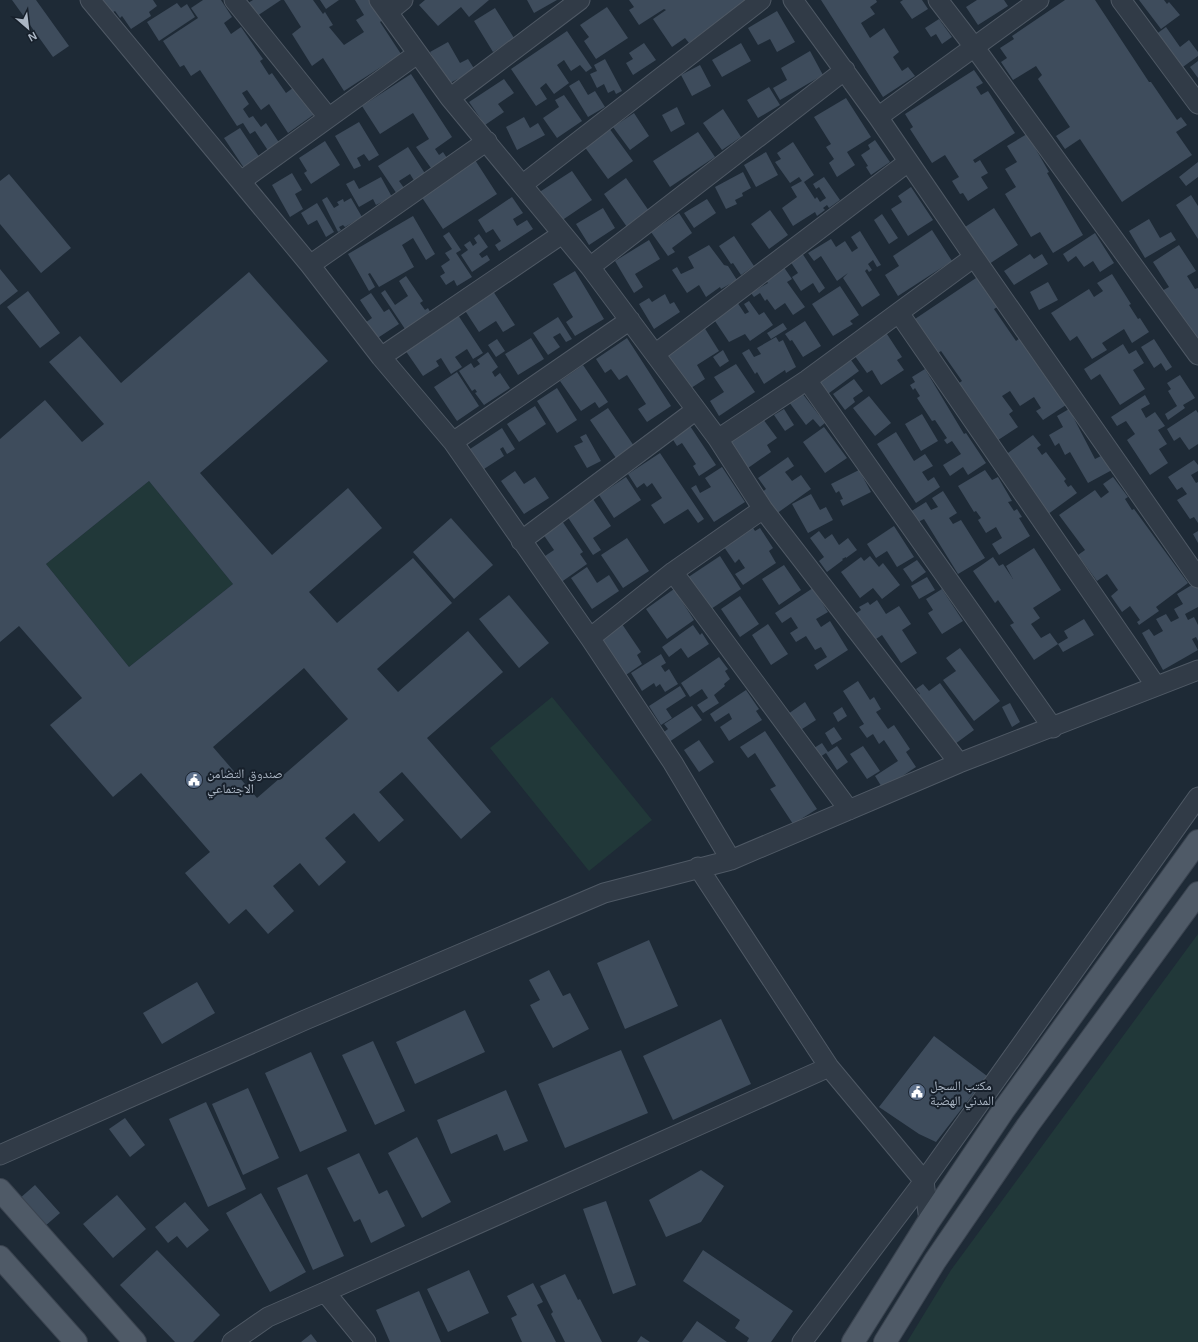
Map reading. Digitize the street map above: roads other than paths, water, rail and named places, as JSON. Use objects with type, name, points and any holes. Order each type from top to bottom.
[{"type":"main road","points":[[852,1342],[929,1221],[1003,1111],[1198,841]]},
{"type":"main road","points":[[885,1342],[935,1261],[1028,1125],[1198,893]]},
{"type":"main road","points":[[1003,1111],[1028,1125]]},
{"type":"main road","points":[[0,1190],[135,1342]]},
{"type":"main road","points":[[0,1257],[76,1342]]},
{"type":"street","points":[[90,0],[310,265],[381,357],[453,442],[590,638],[674,763],[732,860]]},
{"type":"street","points":[[234,0],[328,117]]},
{"type":"street","points":[[403,0],[383,6],[450,98],[590,267],[718,439],[763,509],[959,763]]},
{"type":"street","points":[[450,98],[580,0]]},
{"type":"street","points":[[522,185],[761,0]]},
{"type":"street","points":[[794,0],[878,117],[1198,578]]},
{"type":"street","points":[[938,0],[975,48],[1198,355]]},
{"type":"street","points":[[878,117],[975,48],[1039,0]]},
{"type":"street","points":[[1121,0],[1198,104]]},
{"type":"street","points":[[241,181],[417,54]]},
{"type":"street","points":[[590,267],[845,70]]},
{"type":"street","points":[[310,265],[487,141]]},
{"type":"street","points":[[655,354],[908,162]]},
{"type":"street","points":[[381,357],[562,234]]},
{"type":"street","points":[[718,439],[807,380],[974,257]]},
{"type":"street","points":[[899,313],[1156,686]]},
{"type":"street","points":[[453,442],[630,320]]},
{"type":"street","points":[[807,380],[1053,728]]},
{"type":"street","points":[[521,541],[696,410]]},
{"type":"street","points":[[590,638],[673,572],[763,509]]},
{"type":"street","points":[[673,572],[849,810]]},
{"type":"street","points":[[0,1154],[305,1020],[604,893],[732,860],[959,763],[1053,728],[1198,670]]},
{"type":"street","points":[[802,1342],[924,1181],[1198,797]]},
{"type":"street","points":[[698,868],[829,1067],[924,1181],[929,1221]]},
{"type":"street","points":[[232,1342],[268,1317],[829,1067]]},
{"type":"street","points":[[325,1292],[366,1342]]},
{"type":"place","name":"صندوق التضامن الاجتماعي","points":[[194,780]]},
{"type":"place","name":"مكتب السجل المدني الهضبة","points":[[917,1092]]}]
